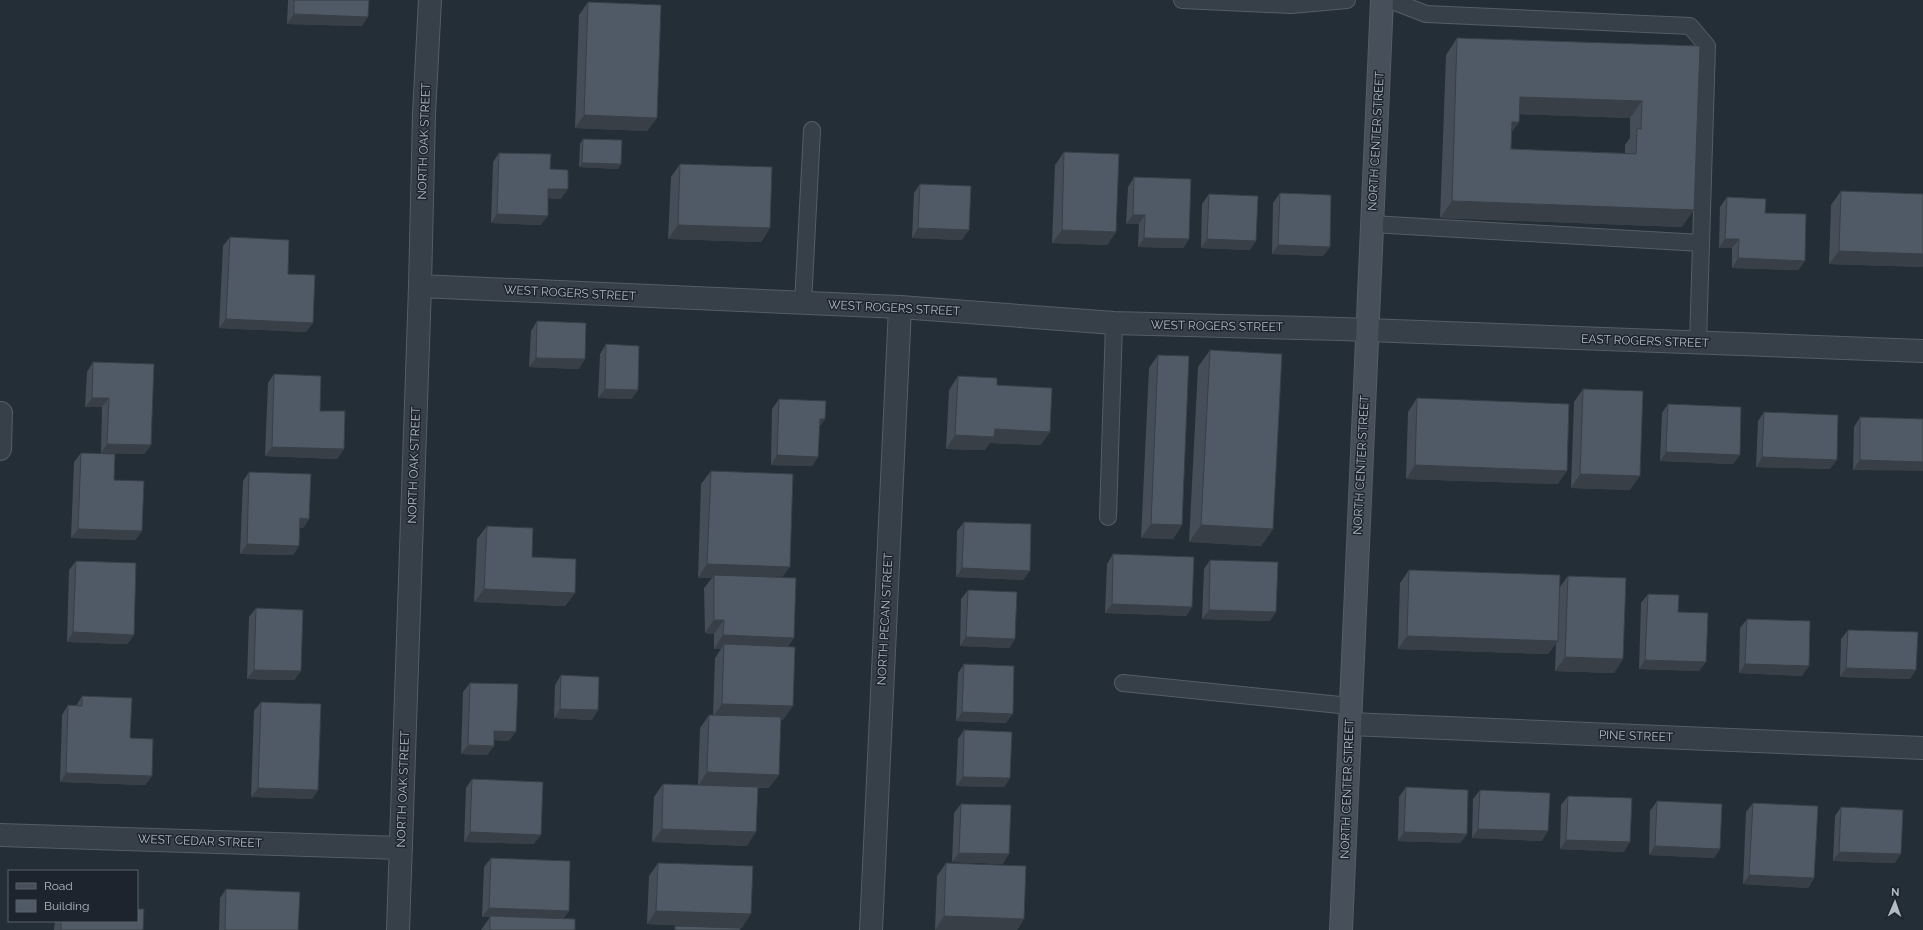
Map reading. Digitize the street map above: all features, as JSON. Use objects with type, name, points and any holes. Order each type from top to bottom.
[{"type":"main road","name":"NORTH CENTER STREET","points":[[1341,930],[1382,0]]},
{"type":"street","name":"NORTH OAK STREET","points":[[398,930],[420,286],[424,114],[430,0]]},
{"type":"street","name":"WEST ROGERS STREET","points":[[420,286],[900,307],[1114,323],[1367,330]]},
{"type":"street","name":"NORTH PECAN STREET","points":[[871,930],[900,307]]},
{"type":"street","name":"EAST ROGERS STREET","points":[[1367,330],[1923,351]]},
{"type":"street","points":[[0,449],[1,413]]},
{"type":"street","name":"PINE STREET","points":[[1350,715],[1923,748]]},
{"type":"street","name":"WEST CEDAR STREET","points":[[0,835],[401,848]]},
{"type":"lane","points":[[1182,0],[1291,5],[1347,0]]},
{"type":"lane","points":[[1390,0],[1426,14],[1690,26],[1707,46],[1698,343]]},
{"type":"lane","points":[[803,303],[812,130]]},
{"type":"lane","points":[[1372,224],[1701,243]]},
{"type":"lane","points":[[1108,517],[1114,323]]},
{"type":"lane","points":[[1123,683],[1350,715]]},
{"type":"building","points":[[294,0],[369,0],[368,17],[294,14]]},
{"type":"building","points":[[588,2],[661,5],[657,118],[584,115]]},
{"type":"building","points":[[1457,38],[1700,46],[1694,210],[1452,201]],"holes":[[[1520,97],[1642,101],[1641,129],[1637,128],[1636,154],[1511,149],[1512,122],[1519,122]]]},
{"type":"building","points":[[583,139],[622,140],[621,164],[582,163]]},
{"type":"building","points":[[1064,152],[1119,154],[1116,232],[1062,230]]},
{"type":"building","points":[[499,153],[551,154],[550,169],[568,170],[568,189],[548,189],[548,216],[497,214]]},
{"type":"building","points":[[680,164],[772,167],[770,228],[678,225]]},
{"type":"building","points":[[1134,177],[1191,179],[1189,239],[1144,238],[1145,215],[1133,215]]},
{"type":"building","points":[[920,184],[971,186],[969,230],[918,228]]},
{"type":"building","points":[[1841,191],[1923,194],[1923,254],[1839,251]]},
{"type":"building","points":[[1280,193],[1331,195],[1330,247],[1278,245]]},
{"type":"building","points":[[1209,194],[1258,196],[1256,241],[1207,239]]},
{"type":"building","points":[[1727,197],[1766,199],[1765,213],[1806,214],[1805,261],[1738,258],[1739,239],[1725,239]]},
{"type":"building","points":[[230,237],[289,240],[288,274],[315,275],[313,323],[226,319]]},
{"type":"building","points":[[537,321],[586,323],[585,359],[536,358]]},
{"type":"building","points":[[606,344],[639,346],[638,390],[605,389]]},
{"type":"building","points":[[1210,350],[1282,354],[1273,529],[1201,525]]},
{"type":"building","points":[[1158,355],[1189,356],[1182,525],[1151,524]]},
{"type":"building","points":[[93,362],[154,364],[151,445],[107,444],[109,398],[92,398]]},
{"type":"building","points":[[274,374],[321,376],[320,411],[345,411],[344,449],[272,447]]},
{"type":"building","points":[[958,376],[997,378],[997,385],[1052,388],[1050,432],[995,429],[994,437],[955,435]]},
{"type":"building","points":[[1583,389],[1643,391],[1640,476],[1580,474]]},
{"type":"building","points":[[1417,398],[1569,404],[1567,471],[1415,465]]},
{"type":"building","points":[[779,399],[826,401],[825,419],[820,419],[818,457],[777,455]]},
{"type":"building","points":[[1668,404],[1741,407],[1740,455],[1666,452]]},
{"type":"building","points":[[1764,412],[1838,415],[1837,460],[1762,457]]},
{"type":"building","points":[[1860,417],[1923,419],[1923,462],[1860,460]]},
{"type":"building","points":[[81,453],[115,454],[114,480],[144,481],[142,531],[78,529]]},
{"type":"building","points":[[711,471],[793,474],[790,567],[707,564]]},
{"type":"building","points":[[249,472],[311,474],[309,519],[300,518],[299,546],[247,544]]},
{"type":"building","points":[[964,522],[1031,524],[1030,571],[962,568]]},
{"type":"building","points":[[487,526],[533,528],[532,557],[576,559],[575,593],[484,589]]},
{"type":"building","points":[[1113,554],[1194,557],[1192,607],[1112,604]]},
{"type":"building","points":[[1210,560],[1278,562],[1276,612],[1209,610]]},
{"type":"building","points":[[76,561],[136,563],[134,635],[73,632]]},
{"type":"building","points":[[1409,570],[1560,575],[1558,641],[1407,636]]},
{"type":"building","points":[[714,575],[796,578],[794,638],[723,635],[724,620],[714,620]]},
{"type":"building","points":[[1568,576],[1626,578],[1623,659],[1565,657]]},
{"type":"building","points":[[968,590],[1017,592],[1015,639],[966,637]]},
{"type":"building","points":[[1648,594],[1679,595],[1678,612],[1708,613],[1706,662],[1645,660]]},
{"type":"building","points":[[256,608],[303,610],[301,671],[254,670]]},
{"type":"building","points":[[1747,619],[1810,621],[1809,666],[1745,664]]},
{"type":"building","points":[[1848,630],[1918,632],[1916,670],[1846,668]]},
{"type":"building","points":[[724,644],[795,647],[793,706],[722,704]]},
{"type":"building","points":[[964,664],[1014,666],[1013,714],[962,712]]},
{"type":"building","points":[[561,675],[599,677],[598,710],[560,709]]},
{"type":"building","points":[[470,683],[518,684],[516,732],[494,731],[494,746],[468,745]]},
{"type":"building","points":[[82,696],[132,698],[130,738],[153,739],[152,776],[66,773],[68,705],[82,706]]},
{"type":"building","points":[[261,702],[321,704],[318,790],[258,788]]},
{"type":"building","points":[[709,715],[781,717],[779,775],[707,772]]},
{"type":"building","points":[[964,730],[1012,732],[1010,778],[963,777]]},
{"type":"building","points":[[472,779],[543,782],[541,835],[470,832]]},
{"type":"building","points":[[663,784],[758,787],[756,832],[662,829]]},
{"type":"building","points":[[1406,787],[1468,790],[1467,834],[1404,832]]},
{"type":"building","points":[[1480,790],[1550,793],[1548,831],[1478,829]]},
{"type":"building","points":[[1568,796],[1632,798],[1630,842],[1566,840]]},
{"type":"building","points":[[1657,801],[1722,804],[1720,849],[1655,846]]},
{"type":"building","points":[[1753,803],[1818,806],[1814,878],[1749,875]]},
{"type":"building","points":[[961,804],[1011,805],[1009,854],[959,853]]},
{"type":"building","points":[[1841,807],[1903,810],[1901,854],[1839,852]]},
{"type":"building","points":[[491,858],[570,861],[569,911],[489,908]]},
{"type":"building","points":[[658,863],[753,866],[751,914],[656,911]]},
{"type":"building","points":[[946,863],[1026,866],[1024,919],[944,916]]},
{"type":"building","points":[[226,889],[300,892],[298,930],[225,930]]},
{"type":"building","points":[[138,909],[144,909],[143,930],[61,930],[61,922],[138,922]]},
{"type":"building","points":[[490,916],[575,919],[575,930],[490,930]]},
{"type":"building","points":[[675,926],[740,928],[740,930],[675,930]]}]
